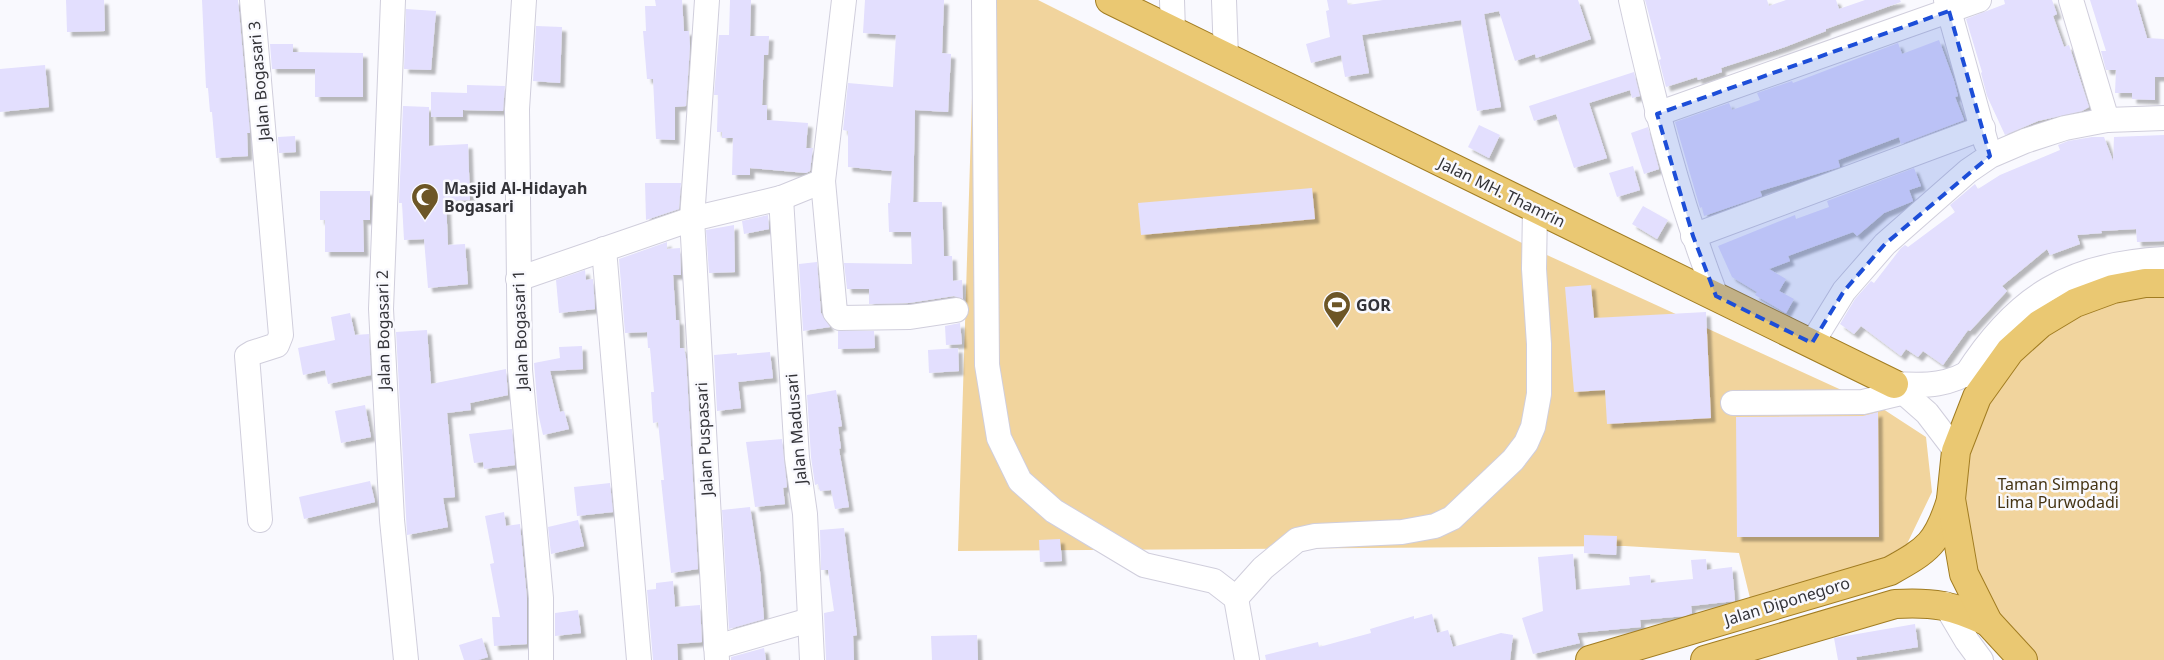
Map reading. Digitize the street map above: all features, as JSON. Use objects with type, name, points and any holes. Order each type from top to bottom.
[{"type":"main road","name":"Jalan MH. Thamrin","points":[[1110,0],[1812,342],[1900,388]]},
{"type":"main road","points":[[2023,660],[1988,622],[1964,574],[1951,499],[1956,451],[1977,397],[2010,351],[2040,324],[2075,303],[2113,289],[2164,274]]},
{"type":"main road","points":[[2113,289],[2164,283]]},
{"type":"main road","name":"Jalan Diponegoro","points":[[1590,660],[1890,571],[1913,559],[1930,546],[1943,526],[1951,499]]},
{"type":"main road","name":"Jalan Diponegoro","points":[[1705,660],[1895,604],[1945,604],[1988,622]]},
{"type":"street","name":"Jalan Bogasari 3","points":[[252,0],[281,335],[277,345],[247,356],[260,520]]},
{"type":"street","name":"Jalan Bogasari 2","points":[[393,0],[381,309],[392,520],[406,660]]},
{"type":"street","name":"Jalan Bogasari 1","points":[[524,0],[517,110],[520,370],[541,598],[541,660]]},
{"type":"street","name":"Jalan Puspasari","points":[[707,0],[692,219],[717,653]]},
{"type":"street","points":[[844,0],[823,181],[835,312],[837,316],[910,317],[956,310]]},
{"type":"street","points":[[984,0],[987,365],[998,438],[1020,481],[1054,511],[1144,565],[1214,581],[1236,598],[1247,660]]},
{"type":"street","points":[[1172,0],[1173,31]]},
{"type":"street","points":[[1224,0],[1226,57]]},
{"type":"street","points":[[1631,0],[1657,114],[1693,236],[1716,296]]},
{"type":"street","points":[[1657,114],[1947,5],[1979,0]]},
{"type":"street","points":[[2071,0],[2107,120]]},
{"type":"street","points":[[1947,5],[1990,156]]},
{"type":"street","points":[[1812,342],[1844,292],[1885,244],[1968,171],[1990,156],[2025,141],[2065,128],[2107,120],[2164,118]]},
{"type":"street","points":[[1693,236],[1982,128]]},
{"type":"street","points":[[518,279],[692,219],[781,198],[823,181]]},
{"type":"street","name":"Jalan Madusari","points":[[781,198],[796,458],[805,514],[812,660]]},
{"type":"street","points":[[1236,598],[1263,568],[1297,540],[1315,536],[1402,532],[1434,526],[1452,518],[1513,460],[1526,443],[1533,427],[1539,394],[1539,344],[1534,269],[1535,208]]},
{"type":"street","points":[[604,249],[639,660]]},
{"type":"street","points":[[1966,375],[1983,347],[2006,321],[2041,294],[2063,281],[2096,269],[2129,261],[2164,259]]},
{"type":"street","points":[[1733,403],[1863,402],[1900,388],[1945,383],[1966,375],[1984,363],[2010,351]]},
{"type":"street","points":[[1900,388],[1927,413],[1956,451]]},
{"type":"street","points":[[1945,604],[1967,641],[1981,660]]},
{"type":"street","points":[[717,653],[810,620]]},
{"type":"highlighted area","points":[[1949,11],[1990,156],[1885,244],[1844,291],[1812,343],[1716,296],[1693,236],[1657,114]]},
{"type":"green space","name":"GOR","points":[[975,0],[1038,0],[1536,250],[1883,409],[1926,437],[1932,492],[1907,544],[1871,565],[1771,596],[1750,598],[1739,553],[1625,546],[958,551]]},
{"type":"green space","name":"Taman Simpang Lima Purwodadi","points":[[2164,284],[2164,660],[2023,660],[1964,574],[1956,451],[2040,324]]},
{"type":"building","points":[[66,0],[104,0],[105,31],[67,32]]},
{"type":"building","points":[[202,0],[238,0],[250,133],[247,133],[248,156],[216,158],[212,112],[210,112],[208,88],[206,88]]},
{"type":"building","points":[[655,0],[682,0],[684,31],[689,31],[690,46],[686,106],[675,107],[675,140],[656,139],[653,79],[647,79],[643,31],[646,31],[645,6],[656,6]]},
{"type":"building","points":[[730,0],[751,0],[750,36],[769,36],[768,55],[764,55],[762,105],[767,105],[767,120],[808,123],[806,148],[813,148],[810,171],[806,173],[750,168],[750,175],[732,175],[733,138],[722,138],[722,132],[717,132],[718,95],[714,95],[719,35],[729,35]]},
{"type":"building","points":[[865,0],[944,0],[942,53],[951,54],[948,112],[915,110],[913,202],[942,202],[944,256],[952,256],[953,281],[962,280],[963,299],[954,296],[909,303],[869,304],[869,289],[847,289],[844,263],[912,264],[911,232],[889,232],[888,203],[890,203],[892,171],[848,167],[848,131],[843,130],[848,83],[893,87],[896,35],[863,33]]},
{"type":"building","points":[[1327,0],[1347,0],[1348,5],[1383,0],[1578,0],[1591,39],[1536,58],[1535,54],[1515,61],[1499,11],[1484,14],[1501,107],[1477,111],[1461,20],[1362,35],[1369,73],[1345,77],[1341,55],[1311,63],[1306,44],[1330,37],[1326,11],[1329,10]]},
{"type":"building","points":[[1645,0],[1767,0],[1769,6],[1786,0],[1836,0],[1839,9],[1865,0],[1900,0],[1901,2],[1826,29],[1826,31],[1785,47],[1721,68],[1722,72],[1698,80],[1697,77],[1666,87],[1659,60],[1661,59]]},
{"type":"building","points":[[2004,0],[2052,0],[2057,14],[2053,16],[2064,47],[2069,45],[2089,107],[2082,111],[2038,121],[2005,135],[1987,96],[1966,19],[2005,4]]},
{"type":"building","points":[[2090,0],[2136,0],[2147,38],[2164,39],[2164,77],[2155,77],[2155,100],[2132,99],[2132,93],[2115,93],[2116,70],[2106,70],[2101,51],[2106,51]]},
{"type":"building","points":[[406,9],[436,11],[431,70],[404,69]]},
{"type":"building","points":[[536,26],[562,27],[560,83],[533,81]]},
{"type":"building","points":[[1939,40],[1954,81],[1958,96],[1955,97],[1964,120],[1901,144],[1899,137],[1838,160],[1840,167],[1760,191],[1762,196],[1704,216],[1675,122],[1729,103],[1732,110],[1760,100],[1757,93],[1792,81],[1793,83],[1898,43],[1902,54]]},
{"type":"building","points":[[270,44],[293,44],[293,52],[363,53],[363,97],[315,97],[315,69],[272,69]]},
{"type":"building","points":[[45,65],[49,107],[0,112],[0,69]]},
{"type":"building","points":[[1634,72],[1640,96],[1632,98],[1630,90],[1589,103],[1607,158],[1574,168],[1556,114],[1534,121],[1529,106]]},
{"type":"building","points":[[467,85],[505,86],[503,111],[463,110],[463,117],[431,117],[431,92],[467,93]]},
{"type":"building","points":[[403,106],[429,107],[429,146],[468,144],[470,200],[446,201],[448,245],[465,244],[468,284],[428,288],[424,239],[404,240],[402,203],[399,203]]},
{"type":"building","points":[[1479,125],[1500,135],[1489,158],[1468,147]]},
{"type":"building","points":[[1648,127],[1659,169],[1644,174],[1631,133]]},
{"type":"building","points":[[2164,135],[2164,241],[2137,242],[2136,229],[2101,231],[2102,233],[2077,235],[2080,244],[2050,255],[2047,249],[2002,286],[2007,291],[1970,331],[1968,330],[1943,365],[1923,351],[1918,357],[1906,349],[1901,356],[1861,326],[1854,334],[1840,324],[1855,299],[1871,281],[1874,283],[1901,248],[1905,245],[1908,247],[1955,212],[1950,205],[1975,184],[1978,189],[2000,175],[2060,150],[2058,145],[2068,141],[2104,137],[2113,161],[2114,137]]},
{"type":"building","points":[[295,136],[296,152],[279,153],[278,137]]},
{"type":"building","points":[[1633,166],[1640,190],[1617,197],[1609,173]]},
{"type":"building","points":[[1914,168],[1921,186],[1909,190],[1913,201],[1884,213],[1857,236],[1853,232],[1788,256],[1790,261],[1769,269],[1786,279],[1779,291],[1794,299],[1786,313],[1755,295],[1757,292],[1732,277],[1718,246],[1795,215],[1796,219],[1829,207],[1827,201]]},
{"type":"building","points":[[645,183],[681,183],[679,209],[646,220]]},
{"type":"building","points":[[1312,188],[1315,219],[1141,235],[1138,203]]},
{"type":"building","points":[[320,191],[370,191],[370,220],[363,220],[364,252],[325,252],[325,220],[320,220]]},
{"type":"building","points":[[1643,206],[1668,220],[1657,239],[1632,224]]},
{"type":"building","points":[[768,215],[769,229],[744,234],[742,221]]},
{"type":"building","points":[[734,225],[735,272],[709,273],[706,230]]},
{"type":"building","points":[[667,242],[667,249],[680,248],[681,275],[673,275],[676,320],[679,320],[680,348],[684,348],[686,358],[698,569],[671,573],[661,480],[664,480],[658,422],[653,423],[651,392],[654,392],[650,348],[648,348],[647,332],[625,333],[619,259]]},
{"type":"building","points":[[817,262],[821,313],[830,327],[803,331],[799,264]]},
{"type":"building","points":[[585,270],[586,280],[593,279],[595,309],[559,313],[556,280]]},
{"type":"building","points":[[1591,285],[1594,318],[1706,312],[1711,418],[1607,424],[1605,390],[1574,392],[1565,287]]},
{"type":"building","points":[[350,313],[355,335],[369,334],[371,375],[328,384],[325,370],[303,375],[298,348],[335,340],[331,317]]},
{"type":"building","points":[[960,323],[962,344],[946,345],[945,326]]},
{"type":"building","points":[[427,330],[431,384],[506,369],[508,395],[470,403],[471,410],[447,413],[455,497],[443,498],[448,527],[407,535],[396,332]]},
{"type":"building","points":[[838,331],[874,331],[875,348],[838,349]]},
{"type":"building","points":[[582,346],[583,369],[550,371],[560,412],[564,411],[569,429],[543,435],[538,413],[534,363],[560,358],[559,347]]},
{"type":"building","points":[[958,348],[959,371],[929,373],[928,350]]},
{"type":"building","points":[[770,352],[773,378],[738,382],[741,408],[717,411],[714,355]]},
{"type":"building","points":[[836,390],[842,426],[838,427],[841,448],[839,449],[849,507],[835,509],[831,490],[820,491],[818,484],[815,485],[811,457],[807,395]]},
{"type":"building","points":[[365,405],[371,437],[341,443],[335,411]]},
{"type":"building","points":[[1878,412],[1879,537],[1737,537],[1736,417],[1863,416]]},
{"type":"building","points":[[512,429],[515,465],[484,469],[483,462],[474,463],[469,434]]},
{"type":"building","points":[[782,439],[787,487],[783,488],[785,504],[755,507],[746,442]]},
{"type":"building","points":[[370,481],[375,502],[304,519],[299,497]]},
{"type":"building","points":[[610,483],[613,512],[577,516],[574,487]]},
{"type":"building","points":[[750,507],[760,571],[764,619],[729,629],[722,510]]},
{"type":"building","points":[[504,512],[506,526],[520,524],[527,599],[527,644],[494,646],[492,617],[500,617],[490,564],[494,563],[485,516]]},
{"type":"building","points":[[578,520],[584,546],[551,554],[548,527]]},
{"type":"building","points":[[844,528],[857,635],[853,636],[854,660],[826,660],[824,613],[834,611],[828,570],[821,570],[820,530]]},
{"type":"building","points":[[1584,535],[1617,536],[1616,555],[1584,553]]},
{"type":"building","points":[[1060,539],[1062,561],[1040,562],[1039,540]]},
{"type":"building","points":[[1573,554],[1576,590],[1630,585],[1629,577],[1650,575],[1651,583],[1693,579],[1691,560],[1706,559],[1707,570],[1732,567],[1735,601],[1691,606],[1692,613],[1685,616],[1640,620],[1641,627],[1577,633],[1580,643],[1533,654],[1522,618],[1543,611],[1538,557]]},
{"type":"building","points":[[673,581],[675,607],[700,605],[702,642],[677,644],[678,660],[653,660],[647,590],[656,589],[656,583]]},
{"type":"building","points":[[578,610],[581,633],[555,636],[555,613]]},
{"type":"building","points":[[1432,614],[1437,633],[1448,630],[1453,647],[1501,633],[1513,635],[1510,660],[1266,660],[1265,655],[1318,642],[1319,647],[1371,633],[1370,629],[1414,616],[1414,619]]},
{"type":"building","points":[[1915,624],[1918,647],[1856,657],[1857,660],[1838,660],[1834,638]]},
{"type":"building","points":[[977,635],[978,660],[932,660],[931,636]]},
{"type":"building","points":[[482,638],[488,657],[478,660],[464,660],[459,645]]},
{"type":"building","points":[[764,648],[766,660],[731,660],[731,657]]},
{"type":"place","name":"Masjid Al-Hidayah Bogasari","points":[[425,221]]},
{"type":"place","name":"GOR","points":[[1337,329]]}]
